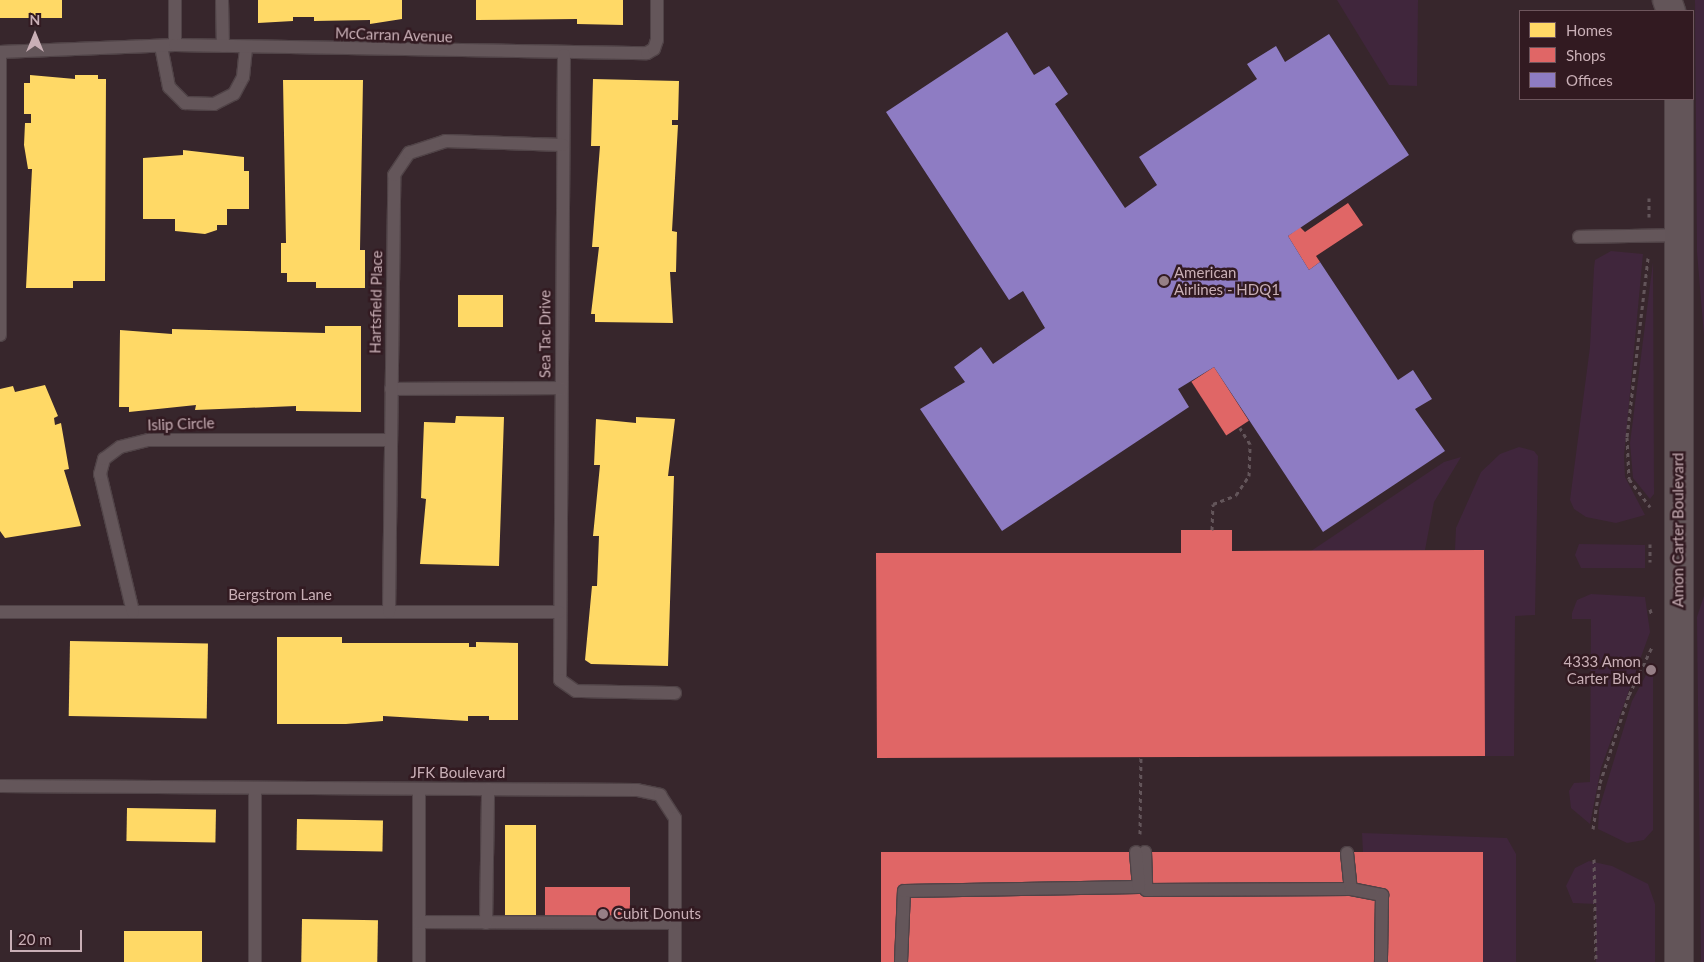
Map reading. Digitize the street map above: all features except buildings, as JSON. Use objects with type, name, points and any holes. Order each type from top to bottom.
[{"type":"street","name":"Amon Carter Boulevard","points":[[1679,100],[1679,962]]},
{"type":"lane","points":[[175,0],[175,45]]},
{"type":"lane","points":[[222,0],[223,46]]},
{"type":"lane","name":"McCarran Avenue","points":[[0,52],[175,45],[564,55],[654,49],[658,0]]},
{"type":"lane","points":[[161,46],[169,87],[185,103],[214,104],[234,94],[243,77],[246,47]]},
{"type":"lane","points":[[0,52],[0,335]]},
{"type":"lane","name":"Sea Tac Drive","points":[[564,55],[560,680],[566,688],[675,693]]},
{"type":"lane","name":"Hartsfield Place","points":[[389,612],[394,175],[400,162],[424,146],[445,141],[563,145]]},
{"type":"lane","points":[[1579,237],[1678,235]]},
{"type":"lane","points":[[392,389],[561,388]]},
{"type":"lane","name":"Islip Circle","points":[[133,612],[100,474],[104,459],[120,446],[158,440],[391,440]]},
{"type":"lane","name":"Bergstrom Lane","points":[[0,612],[559,612]]},
{"type":"lane","name":"JFK Boulevard","points":[[0,786],[637,790],[660,795],[674,818],[675,923]]},
{"type":"lane","points":[[255,788],[255,962]]},
{"type":"lane","points":[[419,789],[419,962]]},
{"type":"lane","points":[[486,922],[488,789]]},
{"type":"lane","points":[[1140,849],[1146,890],[1350,889],[1382,895],[1381,962]]},
{"type":"lane","points":[[901,962],[904,891],[1139,887],[1140,849]]},
{"type":"lane","points":[[1347,853],[1350,889]]},
{"type":"lane","points":[[419,922],[675,923],[675,962]]},
{"type":"path","points":[[1648,220],[1649,198]]},
{"type":"path","points":[[1648,258],[1627,437],[1629,479],[1650,507]]},
{"type":"path","points":[[1212,530],[1213,504],[1236,495],[1249,476],[1250,444],[1240,428]]},
{"type":"path","points":[[1650,544],[1650,562]]},
{"type":"path","points":[[1650,609],[1654,626]]},
{"type":"path","points":[[1593,828],[1600,783],[1653,640]]},
{"type":"path","points":[[1140,849],[1141,757]]},
{"type":"path","points":[[1594,859],[1596,962]]},
{"type":"shaded area","points":[[1337,0],[1418,0],[1417,86],[1389,85]]},
{"type":"shaded area","points":[[1695,0],[1704,0],[1704,336],[1697,252]]},
{"type":"shaded area","points":[[1611,251],[1643,254],[1624,456],[1625,477],[1645,515],[1616,523],[1586,517],[1574,509],[1570,500],[1590,347],[1595,260]]},
{"type":"shaded area","points":[[1653,262],[1654,494],[1650,499],[1633,478],[1630,443]]},
{"type":"shaded area","points":[[1519,447],[1534,451],[1538,456],[1535,615],[1515,616],[1514,756],[1485,756],[1484,551],[1455,550],[1456,528],[1481,472],[1500,454]]},
{"type":"shaded area","points":[[1461,457],[1434,502],[1425,550],[1311,551],[1444,462]]},
{"type":"shaded area","points":[[1579,544],[1645,545],[1645,568],[1581,568],[1575,555]]},
{"type":"shaded area","points":[[1591,594],[1645,597],[1650,632],[1601,768],[1590,824],[1571,808],[1569,791],[1574,783],[1590,782],[1591,619],[1572,619],[1572,613],[1577,600]]},
{"type":"shaded area","points":[[1704,596],[1704,962],[1701,962],[1697,617]]},
{"type":"shaded area","points":[[1653,662],[1653,830],[1644,840],[1627,843],[1598,829],[1599,809],[1632,701]]},
{"type":"shaded area","points":[[1362,833],[1507,838],[1516,854],[1516,962],[1483,962],[1483,853],[1363,853]]},
{"type":"shaded area","points":[[1589,861],[1612,866],[1648,884],[1655,904],[1655,962],[1596,962],[1596,904],[1573,903],[1566,886],[1575,868]]},
{"type":"place","name":"American Airlines - HDQ1","points":[[1164,281]]},
{"type":"place","name":"4333 Amon Carter Blvd","points":[[1651,670]]},
{"type":"place","name":"Cubit Donuts","points":[[603,914]]}]
